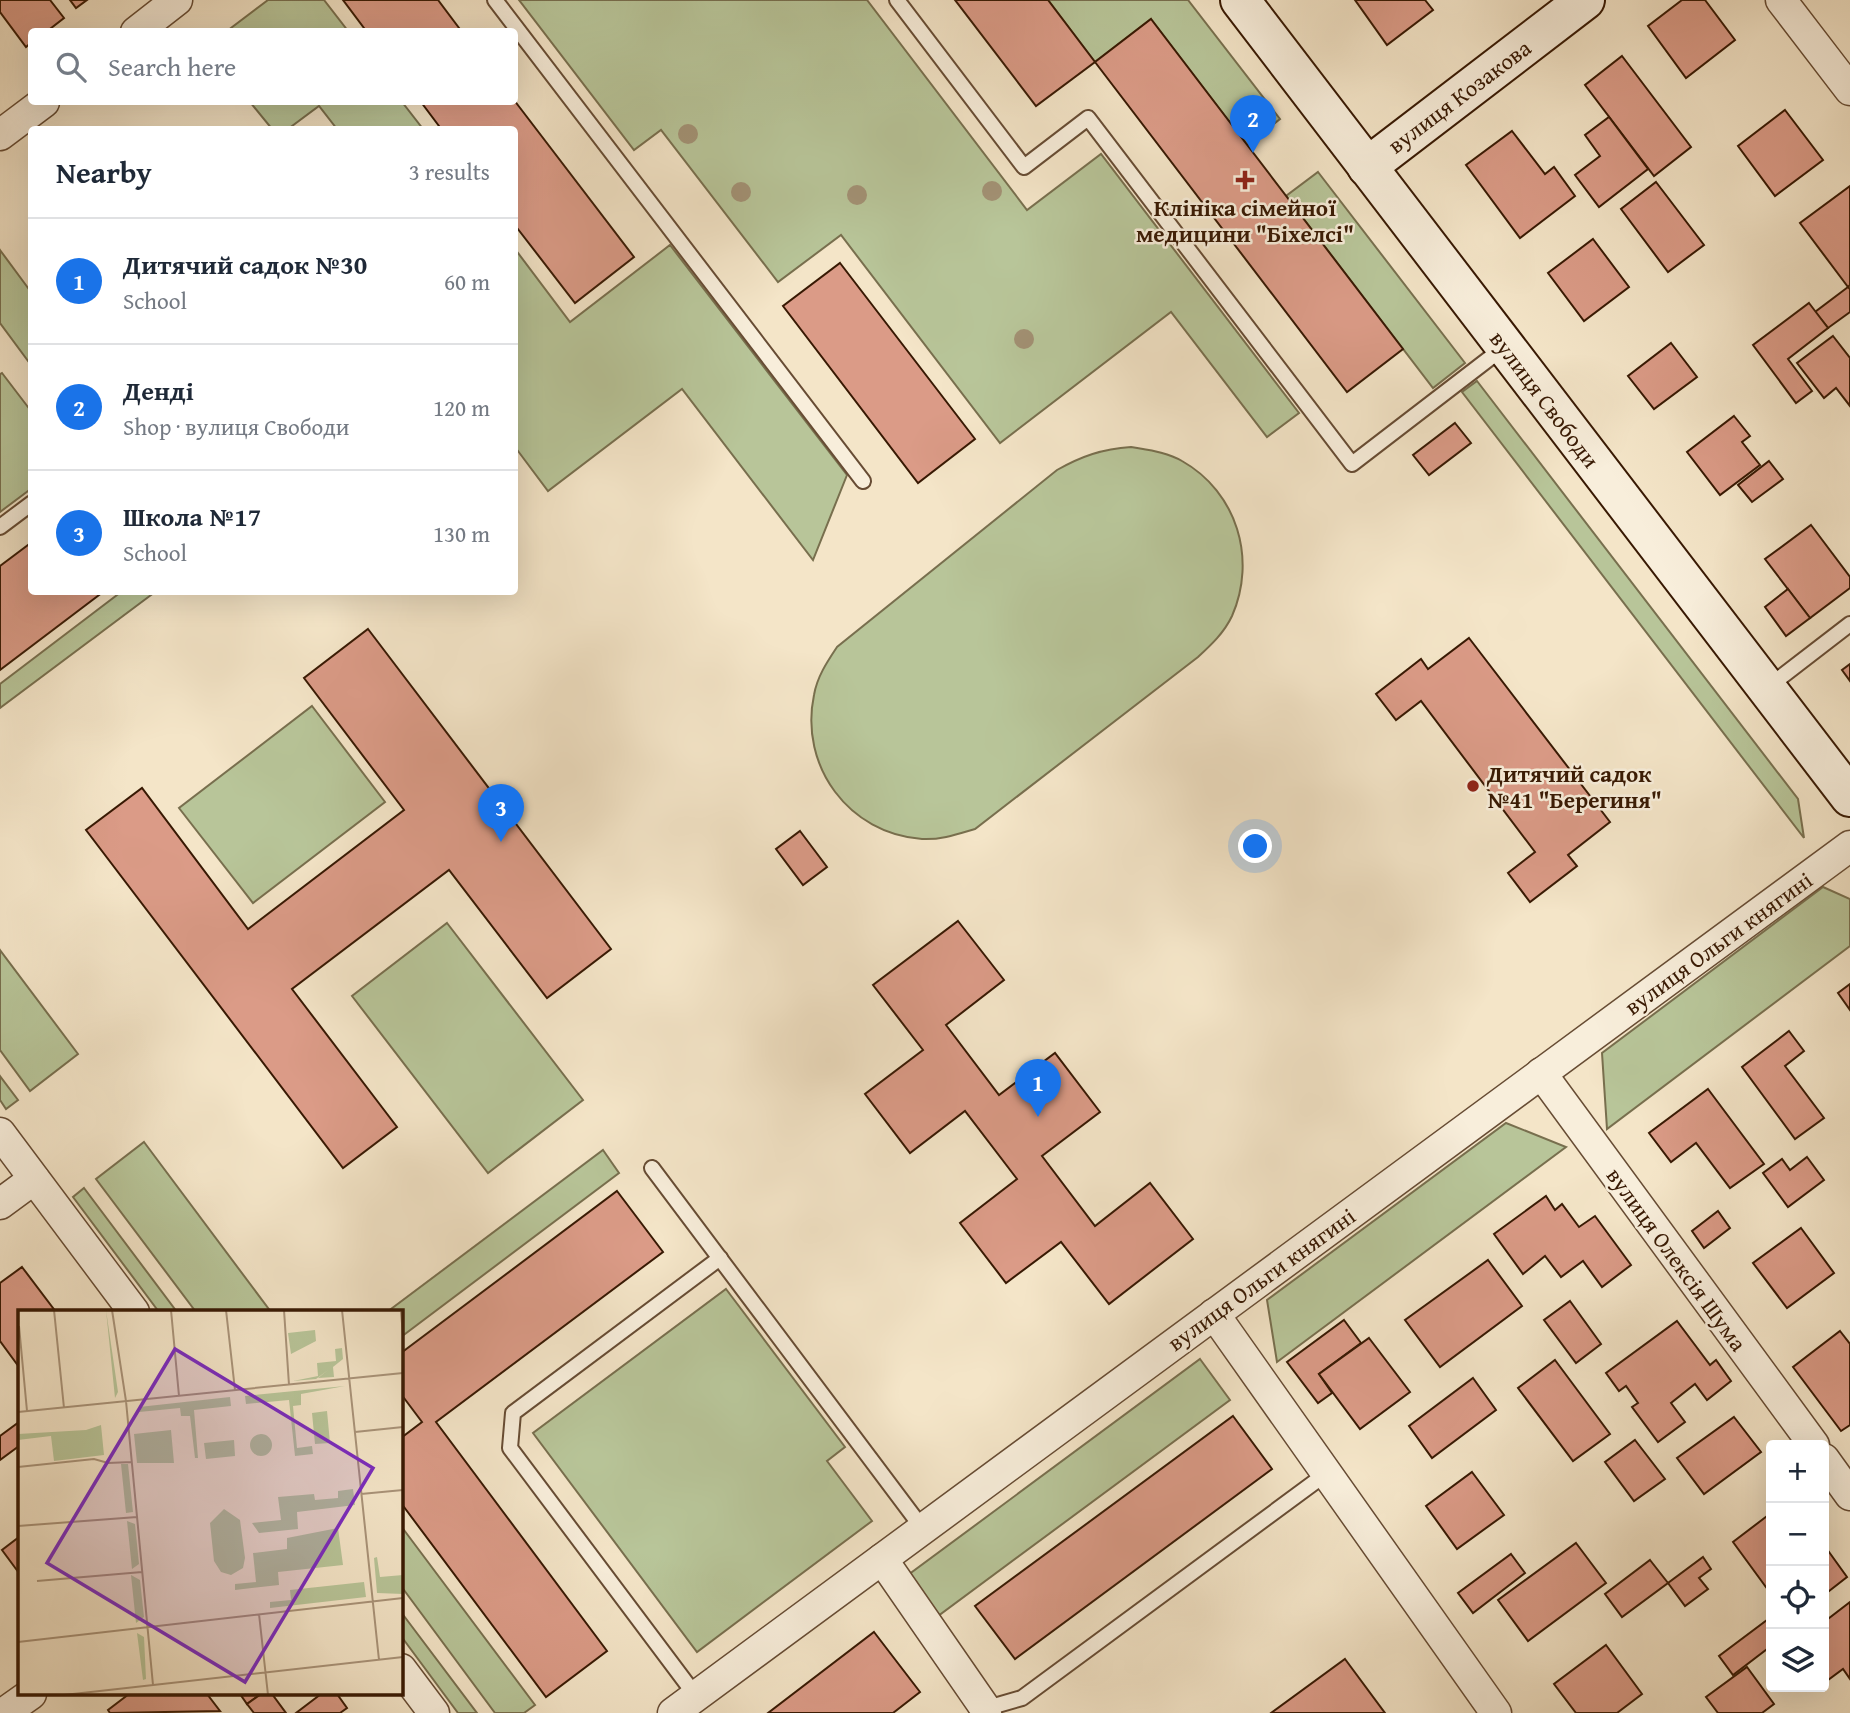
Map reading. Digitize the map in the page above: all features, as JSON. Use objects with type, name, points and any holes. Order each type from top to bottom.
[{"type":"street","points":[[141,28],[177,0]]},
{"type":"street","name":"вулиця Свободи","points":[[1240,0],[1850,797]]},
{"type":"street","name":"вулиця Козакова","points":[[1367,166],[1585,0]]},
{"type":"street","points":[[1782,0],[1850,90]]},
{"type":"street","points":[[0,135],[40,105]]},
{"type":"street","name":"вулиця Ольги княгині","points":[[673,1713],[1850,846]]},
{"type":"street","name":"вулиця Олексія Шума","points":[[1541,1073],[1810,1440]]},
{"type":"street","points":[[0,1133],[132,1310]]},
{"type":"street","points":[[0,1204],[34,1179]]},
{"type":"street","points":[[1214,1314],[1496,1713]]},
{"type":"street","points":[[1829,1466],[1850,1495]]},
{"type":"street","points":[[882,1559],[983,1711]]},
{"type":"street","points":[[402,1670],[433,1713]]},
{"type":"street","points":[[4,1713],[27,1696]]},
{"type":"lane","points":[[495,0],[516,28]]},
{"type":"lane","points":[[897,0],[1024,167],[1088,118],[1352,464],[1505,347]]},
{"type":"lane","points":[[518,30],[863,481]]},
{"type":"lane","points":[[0,527],[28,506]]},
{"type":"lane","points":[[1766,688],[1850,624]]},
{"type":"lane","points":[[652,1167],[923,1529]]},
{"type":"lane","points":[[696,1696],[510,1448],[513,1413],[720,1258]]},
{"type":"lane","points":[[983,1711],[1022,1699],[1326,1473]]},
{"type":"green space","points":[[268,0],[324,0],[346,28],[231,28]]},
{"type":"green space","points":[[519,0],[867,0],[1027,210],[1101,154],[1299,413],[1267,437],[1171,312],[1000,443],[841,235],[778,282],[661,130],[634,150]]},
{"type":"green space","points":[[1048,0],[1188,0],[1280,119],[1247,145],[1151,19],[1095,62]]},
{"type":"green space","points":[[252,105],[404,105],[421,126],[335,126],[319,106],[292,126],[270,126]]},
{"type":"green space","points":[[1318,172],[1465,363],[1433,388],[1286,196]]},
{"type":"green space","points":[[670,245],[847,475],[813,560],[682,389],[548,491],[518,451],[518,253],[570,322]]},
{"type":"green space","points":[[0,250],[28,288],[28,361],[0,323]]},
{"type":"green space","points":[[2,373],[28,407],[28,491],[0,512]]},
{"type":"green space","points":[[1477,381],[1798,799],[1804,838],[1462,392]]},
{"type":"green space","points":[[1131,447],[1164,453],[1182,461],[1201,474],[1217,490],[1229,509],[1242,550],[1242,572],[1232,616],[1221,633],[1198,657],[975,829],[943,838],[922,839],[896,834],[872,824],[852,810],[835,792],[822,770],[814,747],[811,721],[817,682],[837,647],[1057,470],[1092,454]]},
{"type":"green space","points":[[117,595],[151,595],[0,708],[0,684]]},
{"type":"green space","points":[[312,706],[385,802],[253,903],[179,808]]},
{"type":"green space","points":[[1823,887],[1850,899],[1850,946],[1607,1129],[1602,1053]]},
{"type":"green space","points":[[447,923],[583,1100],[488,1173],[352,996]]},
{"type":"green space","points":[[0,950],[78,1054],[30,1091],[0,1050]]},
{"type":"green space","points":[[0,1076],[18,1100],[6,1109],[0,1100]]},
{"type":"green space","points":[[1506,1123],[1566,1147],[1277,1362],[1267,1300]]},
{"type":"green space","points":[[144,1142],[270,1310],[194,1310],[96,1179]]},
{"type":"green space","points":[[603,1150],[619,1173],[402,1336],[402,1310],[390,1310]]},
{"type":"green space","points":[[84,1188],[176,1310],[158,1310],[73,1197]]},
{"type":"green space","points":[[726,1289],[845,1447],[827,1461],[872,1521],[697,1652],[533,1433]]},
{"type":"green space","points":[[1200,1359],[1230,1400],[938,1616],[908,1575]]},
{"type":"green space","points":[[402,1527],[535,1705],[524,1713],[495,1713],[402,1587]]},
{"type":"green space","points":[[402,1613],[477,1713],[458,1713],[402,1637]]},
{"type":"building","points":[[0,0],[50,0],[64,18],[51,28],[28,28],[26,47],[0,12]]},
{"type":"building","points":[[70,0],[87,0],[76,8]]},
{"type":"building","points":[[343,0],[438,0],[459,28],[364,28]]},
{"type":"building","points":[[955,0],[1048,0],[1095,62],[1036,106]]},
{"type":"building","points":[[1355,0],[1425,0],[1433,10],[1387,45]]},
{"type":"building","points":[[1682,0],[1705,0],[1735,40],[1686,78],[1648,26]]},
{"type":"building","points":[[1151,19],[1403,349],[1347,392],[1095,62]]},
{"type":"building","points":[[1622,56],[1691,147],[1654,176],[1585,85]]},
{"type":"building","points":[[423,105],[518,105],[634,257],[575,303],[518,229],[518,126],[439,126]]},
{"type":"building","points":[[1785,110],[1823,160],[1775,196],[1738,146]]},
{"type":"building","points":[[1609,117],[1648,169],[1599,207],[1575,175],[1600,156],[1585,135]]},
{"type":"building","points":[[1512,131],[1545,174],[1554,167],[1575,196],[1520,238],[1466,165]]},
{"type":"building","points":[[1656,182],[1704,245],[1668,272],[1621,209]]},
{"type":"building","points":[[1850,186],[1850,285],[1848,287],[1800,223]]},
{"type":"building","points":[[1593,239],[1629,287],[1584,321],[1548,273]]},
{"type":"building","points":[[840,263],[975,439],[918,483],[783,306]]},
{"type":"building","points":[[1848,287],[1850,312],[1828,328],[1815,312]]},
{"type":"building","points":[[1809,303],[1828,328],[1788,359],[1812,391],[1796,403],[1753,345]]},
{"type":"building","points":[[1833,336],[1850,358],[1850,406],[1836,388],[1824,398],[1797,363]]},
{"type":"building","points":[[1671,343],[1697,377],[1654,409],[1628,376]]},
{"type":"building","points":[[1734,416],[1750,436],[1742,442],[1760,465],[1720,495],[1687,452]]},
{"type":"building","points":[[1455,423],[1471,443],[1429,475],[1413,455]]},
{"type":"building","points":[[1769,461],[1783,479],[1752,502],[1738,485]]},
{"type":"building","points":[[1811,525],[1850,577],[1850,588],[1810,618],[1765,559]]},
{"type":"building","points":[[28,545],[28,595],[99,595],[0,670],[0,566]]},
{"type":"building","points":[[1788,589],[1810,618],[1786,636],[1765,607]]},
{"type":"building","points":[[368,629],[611,949],[547,998],[449,870],[292,989],[397,1127],[343,1168],[86,830],[142,788],[248,929],[404,810],[304,678]]},
{"type":"building","points":[[1469,638],[1610,822],[1568,855],[1577,866],[1530,902],[1508,873],[1535,852],[1421,701],[1396,720],[1376,694],[1421,659],[1428,669]]},
{"type":"building","points":[[1850,664],[1850,681],[1842,670]]},
{"type":"building","points":[[800,831],[827,867],[803,885],[776,849]]},
{"type":"building","points":[[958,921],[1004,980],[946,1025],[999,1095],[1055,1053],[1100,1112],[1042,1156],[1095,1226],[1150,1183],[1193,1239],[1109,1304],[1061,1242],[1006,1283],[960,1223],[1017,1179],[965,1111],[910,1153],[865,1094],[923,1050],[873,985]]},
{"type":"building","points":[[1850,984],[1850,1010],[1838,993]]},
{"type":"building","points":[[1789,1031],[1804,1051],[1785,1066],[1824,1118],[1795,1139],[1742,1067]]},
{"type":"building","points":[[1708,1089],[1764,1164],[1730,1188],[1696,1143],[1671,1162],[1649,1133]]},
{"type":"building","points":[[1807,1157],[1824,1180],[1788,1207],[1763,1173],[1782,1159],[1790,1170]]},
{"type":"building","points":[[617,1191],[663,1252],[436,1422],[607,1651],[546,1697],[402,1504],[402,1437],[422,1422],[402,1395],[402,1352]]},
{"type":"building","points":[[1546,1196],[1555,1210],[1562,1204],[1579,1227],[1595,1216],[1631,1265],[1602,1287],[1583,1261],[1561,1277],[1545,1256],[1523,1274],[1494,1234]]},
{"type":"building","points":[[1718,1211],[1730,1228],[1704,1248],[1692,1231]]},
{"type":"building","points":[[1801,1228],[1834,1273],[1787,1308],[1753,1263]]},
{"type":"building","points":[[1488,1260],[1522,1306],[1440,1367],[1405,1320]]},
{"type":"building","points":[[22,1267],[54,1310],[18,1310],[18,1366],[0,1341],[0,1283]]},
{"type":"building","points":[[1570,1301],[1601,1344],[1576,1363],[1544,1320]]},
{"type":"building","points":[[1344,1320],[1361,1343],[1319,1374],[1332,1393],[1318,1403],[1287,1362]]},
{"type":"building","points":[[1677,1321],[1710,1365],[1716,1360],[1731,1381],[1707,1400],[1695,1384],[1671,1403],[1685,1422],[1658,1442],[1632,1407],[1638,1403],[1626,1386],[1619,1391],[1606,1373]]},
{"type":"building","points":[[1840,1331],[1850,1344],[1850,1425],[1841,1431],[1793,1367]]},
{"type":"building","points":[[1369,1338],[1410,1392],[1360,1429],[1319,1374]]},
{"type":"building","points":[[1555,1360],[1610,1434],[1573,1461],[1518,1388]]},
{"type":"building","points":[[1473,1378],[1496,1410],[1432,1458],[1409,1426]]},
{"type":"building","points":[[1233,1416],[1272,1469],[1015,1659],[975,1606]]},
{"type":"building","points":[[1734,1417],[1761,1452],[1704,1494],[1677,1458]]},
{"type":"building","points":[[18,1423],[18,1447],[0,1460],[0,1436]]},
{"type":"building","points":[[1635,1440],[1665,1479],[1634,1501],[1605,1462]]},
{"type":"building","points":[[1472,1472],[1504,1515],[1457,1549],[1426,1506]]},
{"type":"building","points":[[1766,1517],[1766,1587],[1733,1542]]},
{"type":"building","points":[[18,1538],[18,1572],[2,1550]]},
{"type":"building","points":[[1576,1543],[1606,1583],[1528,1641],[1498,1600]]},
{"type":"building","points":[[1829,1552],[1847,1577],[1829,1591]]},
{"type":"building","points":[[1511,1554],[1525,1573],[1473,1613],[1458,1593]]},
{"type":"building","points":[[1703,1557],[1711,1569],[1699,1578],[1708,1589],[1685,1606],[1668,1583]]},
{"type":"building","points":[[1650,1560],[1668,1583],[1622,1617],[1605,1594]]},
{"type":"building","points":[[1850,1602],[1850,1679],[1843,1669],[1829,1679],[1829,1618]]},
{"type":"building","points":[[1766,1621],[1766,1650],[1733,1675],[1719,1656]]},
{"type":"building","points":[[874,1632],[920,1692],[893,1713],[768,1713]]},
{"type":"building","points":[[1606,1645],[1642,1694],[1617,1713],[1576,1713],[1554,1684]]},
{"type":"building","points":[[1345,1659],[1385,1713],[1271,1713]]},
{"type":"building","points":[[1747,1667],[1774,1704],[1762,1713],[1718,1713],[1706,1697]]},
{"type":"building","points":[[126,1696],[209,1696],[220,1711],[110,1713],[108,1710]]},
{"type":"building","points":[[241,1696],[258,1696],[247,1704]]},
{"type":"building","points":[[258,1696],[273,1696],[286,1713],[254,1713],[247,1704]]},
{"type":"building","points":[[318,1696],[338,1696],[347,1708],[340,1713],[296,1713]]},
{"type":"place","name":"Денді","points":[[1253,153]]},
{"type":"place","name":"Клініка сімейної медицини \"Біхелсі\"","points":[[1245,180]]},
{"type":"place","name":"Дитячий садок №41 \"Берегиня\"","points":[[1473,786]]},
{"type":"place","name":"Школа №17","points":[[501,842]]},
{"type":"place","name":"Дитячий садок №30","points":[[1038,1117]]}]
